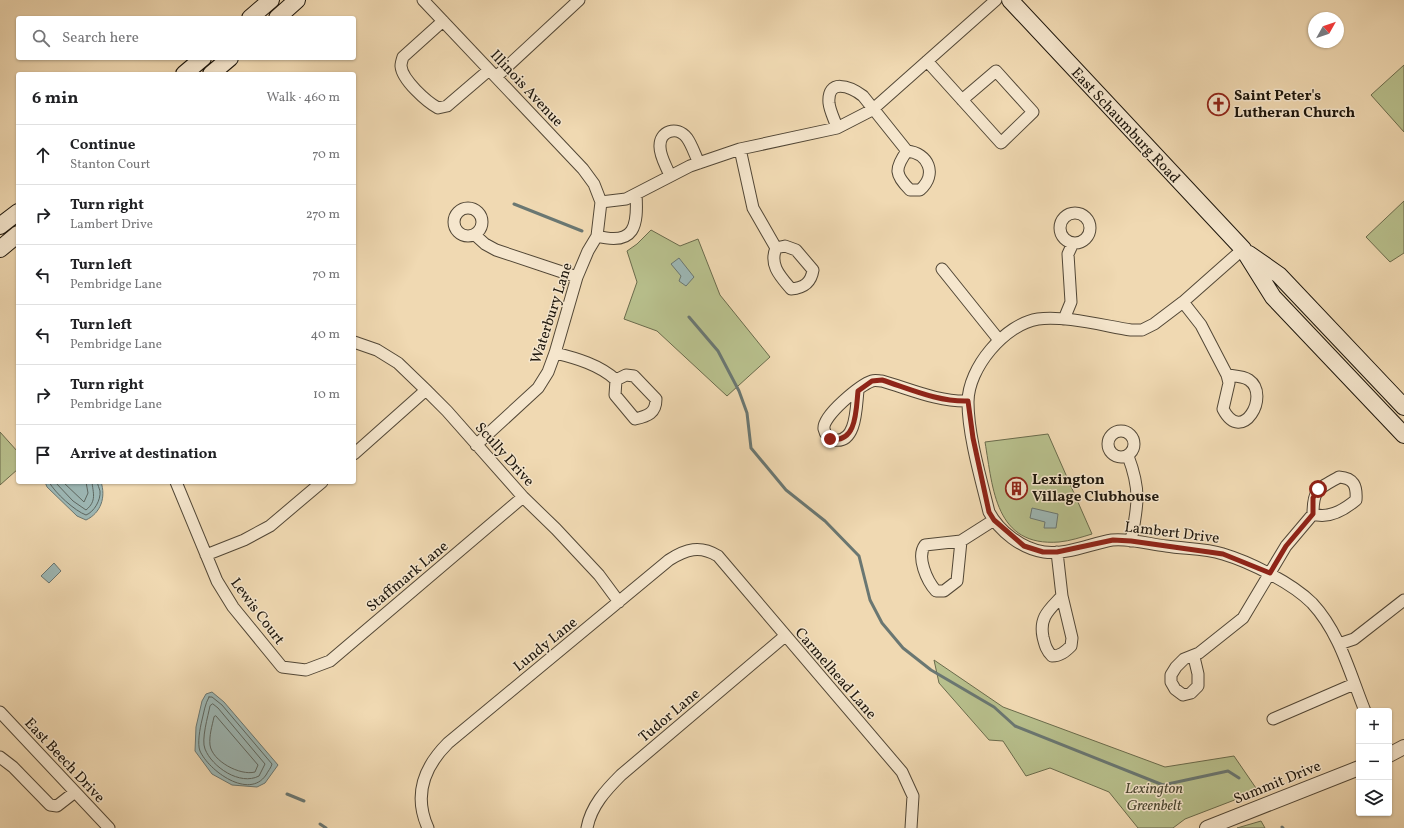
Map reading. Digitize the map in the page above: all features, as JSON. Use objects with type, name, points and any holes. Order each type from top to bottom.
[{"type":"main road","points":[[252,16],[271,0]]},
{"type":"main road","points":[[279,16],[297,0]]},
{"type":"main road","name":"East Schaumburg Road","points":[[1010,0],[1243,250],[1273,297],[1404,435]]},
{"type":"main road","points":[[186,72],[201,60]]},
{"type":"main road","points":[[213,72],[228,60]]},
{"type":"main road","points":[[0,226],[16,214]]},
{"type":"main road","points":[[0,248],[16,236]]},
{"type":"main road","name":"East Schaumburg Road","points":[[1243,250],[1279,275],[1404,407]]},
{"type":"street","name":"Illinois Avenue","points":[[423,0],[583,169],[594,184],[601,202]]},
{"type":"street","points":[[443,21],[403,57],[401,66],[404,75],[428,102],[438,108],[446,106],[493,73],[579,0]]},
{"type":"street","points":[[601,202],[626,199],[699,163],[740,149],[837,128],[872,110],[996,0]]},
{"type":"street","points":[[927,61],[962,100],[1001,143],[1033,112],[996,71],[962,100]]},
{"type":"street","points":[[837,128],[829,105],[829,96],[833,90],[839,86],[853,89],[862,96],[906,152]]},
{"type":"street","points":[[670,176],[660,150],[661,140],[667,132],[673,130],[680,132],[686,138],[699,163]]},
{"type":"street","points":[[740,149],[753,208],[776,248]]},
{"type":"street","points":[[597,236],[618,239],[628,235],[636,223],[636,194]]},
{"type":"street","name":"Waterbury Lane","points":[[476,445],[538,388],[548,372],[556,352],[577,277],[588,251],[597,236],[601,202]]},
{"type":"street","points":[[475,235],[485,244],[496,250],[577,277]]},
{"type":"street","points":[[1064,319],[1071,302],[1068,254],[1072,243]]},
{"type":"street","name":"Lambert Drive","points":[[1243,250],[1183,302],[1154,324],[1142,330],[1131,330],[1064,319],[1039,318],[1025,322],[998,340],[989,350],[979,367],[972,384],[968,401],[973,438],[989,512],[994,520],[1024,546],[1043,552],[1057,552],[1113,540],[1131,541],[1223,554],[1270,573],[1299,592],[1312,604],[1326,621],[1339,644],[1363,708]]},
{"type":"street","points":[[942,269],[998,340]]},
{"type":"street","points":[[1183,302],[1200,325],[1228,375]]},
{"type":"street","name":"Scully Drive","points":[[356,343],[376,350],[398,363],[426,390],[447,411],[523,497],[588,564],[619,602]]},
{"type":"street","points":[[556,352],[578,358],[608,372],[616,380]]},
{"type":"street","points":[[858,391],[872,381],[882,380],[953,402],[968,401]]},
{"type":"street","points":[[356,452],[426,390]]},
{"type":"street","points":[[1128,456],[1136,476],[1138,496],[1131,541]]},
{"type":"street","name":"Lewis Court","points":[[177,484],[217,581],[233,607],[282,667],[306,670]]},
{"type":"street","points":[[206,555],[244,540],[270,526],[320,484]]},
{"type":"street","name":"Staffmark Lane","points":[[306,670],[330,661],[523,497]]},
{"type":"street","points":[[1194,657],[1243,618],[1286,546],[1313,514]]},
{"type":"street","points":[[961,541],[957,581],[944,591],[936,591],[930,585],[921,559],[922,548],[930,543],[961,541],[994,520]]},
{"type":"street","name":"Lundy Lane","points":[[428,828],[422,808],[421,788],[429,767],[448,743],[669,560],[682,551],[696,548],[709,550]]},
{"type":"street","name":"Carmelhead Lane","points":[[709,550],[718,556],[902,772],[913,796],[911,828]]},
{"type":"street","points":[[1057,552],[1062,596],[1072,638],[1071,646],[1058,656],[1052,656],[1046,650],[1041,627],[1042,621],[1062,596]]},
{"type":"street","points":[[1339,644],[1354,639],[1404,600]]},
{"type":"street","name":"Tudor Lane","points":[[587,828],[588,820],[596,804],[608,787],[785,636]]},
{"type":"street","points":[[1273,719],[1354,684]]},
{"type":"street","name":"East Beech Drive","points":[[0,712],[109,828]]},
{"type":"street","points":[[1392,753],[1404,747]]},
{"type":"street","points":[[0,757],[50,805],[57,806],[75,792]]},
{"type":"street","name":"Summit Drive","points":[[1207,828],[1356,769]]},
{"type":"green space","points":[[1404,65],[1404,132],[1371,95]]},
{"type":"green space","points":[[1404,201],[1404,253],[1390,262],[1366,237]]},
{"type":"green space","points":[[651,230],[680,246],[698,239],[720,295],[770,357],[727,396],[657,331],[624,319],[637,282],[627,251],[637,244]]},
{"type":"green space","points":[[0,432],[16,450],[16,471],[0,485]]},
{"type":"green space","points":[[1048,434],[1092,534],[1059,542],[1038,541],[1022,535],[1010,525],[1001,512],[995,496],[985,442]]},
{"type":"green space","name":"Lexington Greenbelt","points":[[934,660],[1003,707],[1165,767],[1234,756],[1258,791],[1185,819],[1173,828],[1138,828],[1109,792],[1050,768],[1026,776],[1003,741],[989,740],[939,683]]},
{"type":"green space","points":[[1261,821],[1265,828],[1237,828]]},
{"type":"water","points":[[679,258],[694,277],[686,286],[679,281],[681,276],[671,264]]},
{"type":"water","points":[[46,484],[101,484],[103,493],[101,504],[99,509],[86,520],[77,516],[47,487]]},
{"type":"water","points":[[1032,508],[1058,514],[1056,528],[1044,528],[1045,522],[1030,518]]},
{"type":"water","points":[[54,563],[61,571],[49,583],[41,576]]},
{"type":"water","points":[[212,692],[224,702],[278,765],[265,783],[257,787],[232,785],[212,774],[195,751],[196,727],[202,701],[206,694]]},
{"type":"waterway","points":[[514,204],[582,231]]},
{"type":"waterway","points":[[689,317],[718,351],[739,391],[747,413],[751,448],[786,490],[825,521],[859,556],[870,600],[882,623],[903,648],[931,670],[994,707],[1015,726],[1163,785],[1228,771],[1239,778]]},
{"type":"waterway","points":[[287,794],[304,801]]},
{"type":"waterway","points":[[320,824],[326,828]]},
{"type":"place","name":"Saint Peter's Lutheran Church","points":[[1218,104]]},
{"type":"place","name":"Lexington Village Clubhouse","points":[[1016,488]]},
{"type":"route","points":[[830,439],[844,439],[849,434],[853,425],[858,391],[872,381],[882,380],[953,402],[968,401],[973,438],[989,512],[1006,533],[1024,546],[1043,552],[1057,552],[1113,540],[1131,541],[1198,549],[1223,554],[1270,573],[1286,546],[1313,514],[1313,498],[1318,489]]}]
